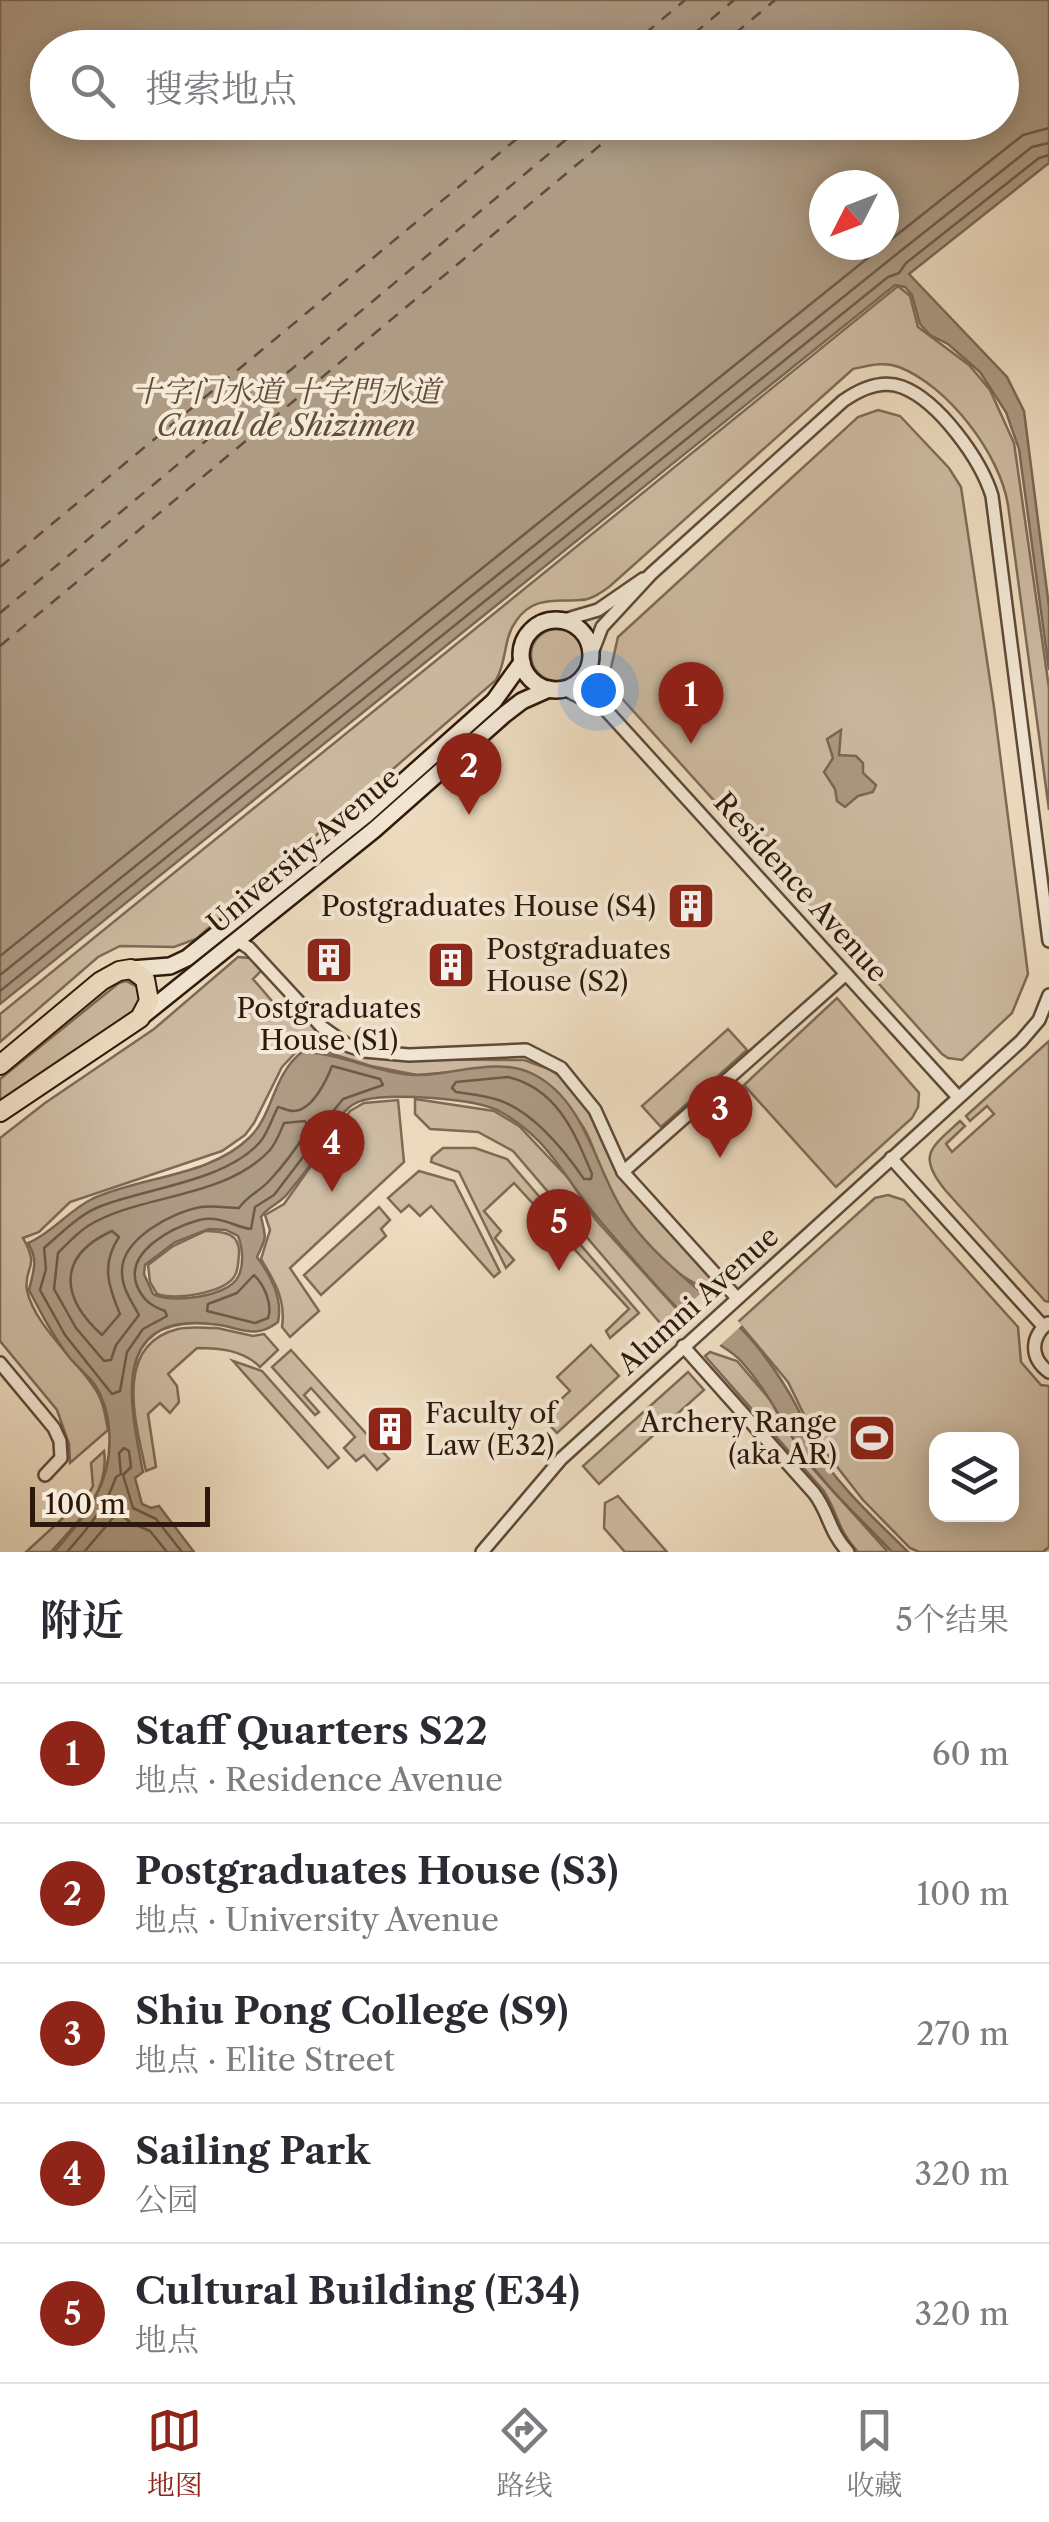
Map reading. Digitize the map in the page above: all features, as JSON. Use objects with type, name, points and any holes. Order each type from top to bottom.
[{"type":"main road","points":[[564,620],[584,632],[590,662],[581,680],[557,689],[530,678],[522,662],[523,642],[544,621],[564,620]]},
{"type":"main road","name":"University Avenue","points":[[0,1066],[101,981],[119,971],[170,966],[187,958],[366,815],[494,702],[522,662]]},
{"type":"main road","name":"University Avenue","points":[[0,1112],[140,1018],[374,830],[522,701],[557,689]]},
{"type":"main road","points":[[131,969],[145,979],[149,989],[149,1000],[140,1018]]},
{"type":"street","points":[[590,662],[602,627],[651,574],[843,401],[865,388],[889,385],[916,395],[974,455],[987,481],[1049,941]]},
{"type":"street","points":[[564,620],[598,610],[622,590],[651,574]]},
{"type":"street","name":"Residence Avenue","points":[[590,662],[594,692],[606,710],[958,1097]]},
{"type":"street","name":"Residence Avenue","points":[[557,689],[583,696],[606,710]]},
{"type":"street","points":[[254,926],[250,943],[259,957],[322,1027],[349,1046],[409,1055],[526,1050],[561,1068],[595,1110],[623,1172],[735,1300]]},
{"type":"street","points":[[234,943],[241,943],[259,957]]},
{"type":"street","points":[[623,1172],[846,974]]},
{"type":"street","name":"Alumni Avenue","points":[[482,1552],[553,1467],[1030,1032],[1049,995]]},
{"type":"street","points":[[892,1158],[1046,1324],[1038,1332],[1034,1348],[1040,1364],[1049,1372]]},
{"type":"street","points":[[687,1342],[814,1493],[832,1533],[848,1552]]},
{"type":"street","points":[[0,1362],[58,1435],[61,1458],[45,1475]]},
{"type":"shaded area","points":[[898,286],[910,296],[918,327],[969,365],[990,390],[1014,443],[1049,688],[1049,810],[1003,485],[983,444],[936,389],[888,364],[853,369],[609,587],[588,599],[545,602],[523,613],[509,635],[496,680],[196,939],[174,947],[120,946],[98,957],[0,1042],[0,1014]]},
{"type":"shaded area","points":[[878,410],[900,416],[949,468],[961,487],[994,707],[1028,974],[1012,1013],[962,1060],[942,1054],[618,694],[610,672],[618,637],[858,417]]},
{"type":"shaded area","points":[[557,629],[576,636],[583,655],[576,674],[557,681],[538,674],[531,655],[538,636]]},
{"type":"shaded area","points":[[238,957],[250,958],[262,970],[253,979],[278,1008],[288,1000],[320,1034],[323,1051],[299,1049],[282,1067],[245,1135],[222,1151],[70,1202],[39,1232],[23,1238],[31,1256],[26,1282],[31,1302],[46,1328],[96,1391],[106,1418],[108,1430],[70,1463],[69,1444],[57,1410],[0,1341],[0,1138],[154,1029]]},
{"type":"shaded area","points":[[126,981],[141,989],[143,996],[137,1010],[0,1102],[0,1079]]},
{"type":"shaded area","points":[[837,998],[919,1093],[912,1118],[836,1187],[744,1085]]},
{"type":"shaded area","points":[[728,1029],[747,1050],[661,1127],[642,1106]]},
{"type":"shaded area","points":[[328,1041],[365,1056],[387,1059],[524,1060],[549,1069],[570,1083],[584,1102],[621,1179],[714,1280],[704,1288],[657,1254],[620,1207],[581,1124],[509,1067],[417,1075],[329,1053]]},
{"type":"shaded area","points":[[1049,1041],[1049,1302],[946,1191],[931,1169],[930,1160],[935,1146],[960,1121],[965,1126],[946,1144],[952,1152],[994,1114],[987,1106],[970,1121],[966,1116]]},
{"type":"shaded area","points":[[415,1099],[494,1111],[519,1126],[570,1180],[596,1220],[683,1316],[667,1331],[513,1151],[478,1132],[430,1129],[415,1114]]},
{"type":"shaded area","points":[[398,1100],[404,1162],[290,1268],[319,1311],[290,1337],[282,1327],[278,1292],[261,1259],[270,1230],[265,1215],[284,1204],[350,1111],[364,1103]]},
{"type":"shaded area","points":[[443,1148],[475,1148],[507,1159],[639,1313],[610,1338],[606,1331],[629,1309],[514,1183],[484,1211],[501,1231],[495,1238],[514,1260],[506,1268],[459,1172],[431,1162]]},
{"type":"shaded area","points":[[419,1171],[454,1181],[500,1272],[494,1277],[431,1206],[420,1216],[409,1205],[401,1212],[388,1198]]},
{"type":"shaded area","points":[[888,1195],[904,1200],[1018,1327],[1021,1362],[1041,1385],[1049,1386],[1049,1547],[1043,1552],[919,1552],[910,1548],[863,1500],[817,1441],[788,1382],[738,1322],[875,1198]]},
{"type":"shaded area","points":[[379,1207],[390,1220],[381,1229],[386,1236],[321,1295],[304,1275]]},
{"type":"shaded area","points":[[205,1231],[224,1233],[237,1241],[238,1269],[234,1277],[220,1287],[197,1294],[157,1294],[150,1282],[148,1265],[173,1246]]},
{"type":"shaded area","points":[[217,1328],[253,1336],[264,1334],[278,1350],[260,1367],[231,1351],[197,1348],[168,1374],[177,1386],[179,1402],[170,1413],[160,1403],[148,1414],[156,1467],[146,1471],[134,1410],[136,1369],[144,1351],[157,1338],[178,1329]]},
{"type":"shaded area","points":[[591,1345],[619,1376],[557,1433],[542,1417],[570,1391],[557,1377]]},
{"type":"shaded area","points":[[291,1350],[389,1459],[377,1470],[364,1455],[356,1461],[344,1448],[355,1437],[311,1388],[304,1395],[319,1412],[315,1415],[272,1367]]},
{"type":"shaded area","points":[[710,1352],[737,1361],[772,1402],[806,1461],[888,1552],[858,1552],[823,1490],[705,1356]]},
{"type":"shaded area","points":[[233,1361],[262,1371],[339,1458],[328,1468]]},
{"type":"shaded area","points":[[688,1372],[704,1390],[599,1484],[583,1466]]},
{"type":"shaded area","points":[[104,1451],[102,1480],[81,1518],[51,1552],[26,1552],[88,1495],[93,1486],[91,1463]]},
{"type":"shaded area","points":[[618,1496],[667,1552],[625,1552],[604,1528],[605,1503]]},
{"type":"water","name":"十字门水道 十字門水道 Canal de Shizimen","points":[[0,0],[1049,0],[1049,163],[909,274],[1007,377],[1024,411],[1049,607],[1049,670],[1019,449],[1006,412],[980,372],[920,324],[912,295],[905,287],[895,285],[0,1004]]},
{"type":"water","points":[[841,730],[839,755],[856,756],[863,763],[863,773],[876,785],[873,792],[858,796],[845,807],[837,801],[835,789],[824,772],[833,758],[827,739]]},
{"type":"water","points":[[302,1052],[317,1053],[390,1072],[420,1075],[506,1067],[533,1074],[552,1087],[579,1121],[631,1223],[660,1256],[756,1345],[789,1392],[822,1459],[908,1552],[892,1552],[835,1494],[751,1373],[664,1294],[532,1135],[517,1122],[487,1107],[452,1100],[393,1097],[364,1100],[349,1107],[303,1175],[261,1217],[265,1238],[257,1257],[275,1288],[278,1322],[254,1332],[211,1324],[178,1324],[156,1333],[141,1349],[132,1393],[143,1472],[135,1478],[142,1504],[159,1506],[194,1552],[54,1552],[96,1496],[107,1465],[109,1429],[98,1390],[63,1349],[29,1290],[34,1261],[28,1243],[92,1199],[195,1168],[234,1150],[258,1128],[292,1061]],"holes":[[[209,1229],[226,1230],[238,1236],[242,1251],[240,1273],[232,1284],[198,1297],[153,1294],[144,1274],[145,1265],[175,1242]]]},
{"type":"pier","points":[[706,1289],[742,1325],[716,1349],[677,1314]]},
{"type":"ferry route","points":[[649,30],[685,0]]},
{"type":"ferry route","points":[[698,30],[734,0]]},
{"type":"ferry route","points":[[739,30],[775,0]]},
{"type":"ferry route","points":[[0,567],[515,140]]},
{"type":"ferry route","points":[[0,613],[565,140]]},
{"type":"ferry route","points":[[0,646],[606,140]]},
{"type":"place","name":"Staff Quarters S22","points":[[691,744]]},
{"type":"place","name":"Postgraduates House (S3)","points":[[469,815]]},
{"type":"place","name":"Postgraduates House (S4)","points":[[691,906]]},
{"type":"place","name":"Postgraduates House (S1)","points":[[329,960]]},
{"type":"place","name":"Postgraduates House (S2)","points":[[451,965]]},
{"type":"place","name":"Shiu Pong College (S9)","points":[[720,1158]]},
{"type":"place","name":"Sailing Park","points":[[332,1192]]},
{"type":"place","name":"Cultural Building (E34)","points":[[559,1271]]},
{"type":"place","name":"Faculty of Law (E32)","points":[[390,1429]]},
{"type":"place","name":"Archery Range (aka AR)","points":[[872,1438]]}]
